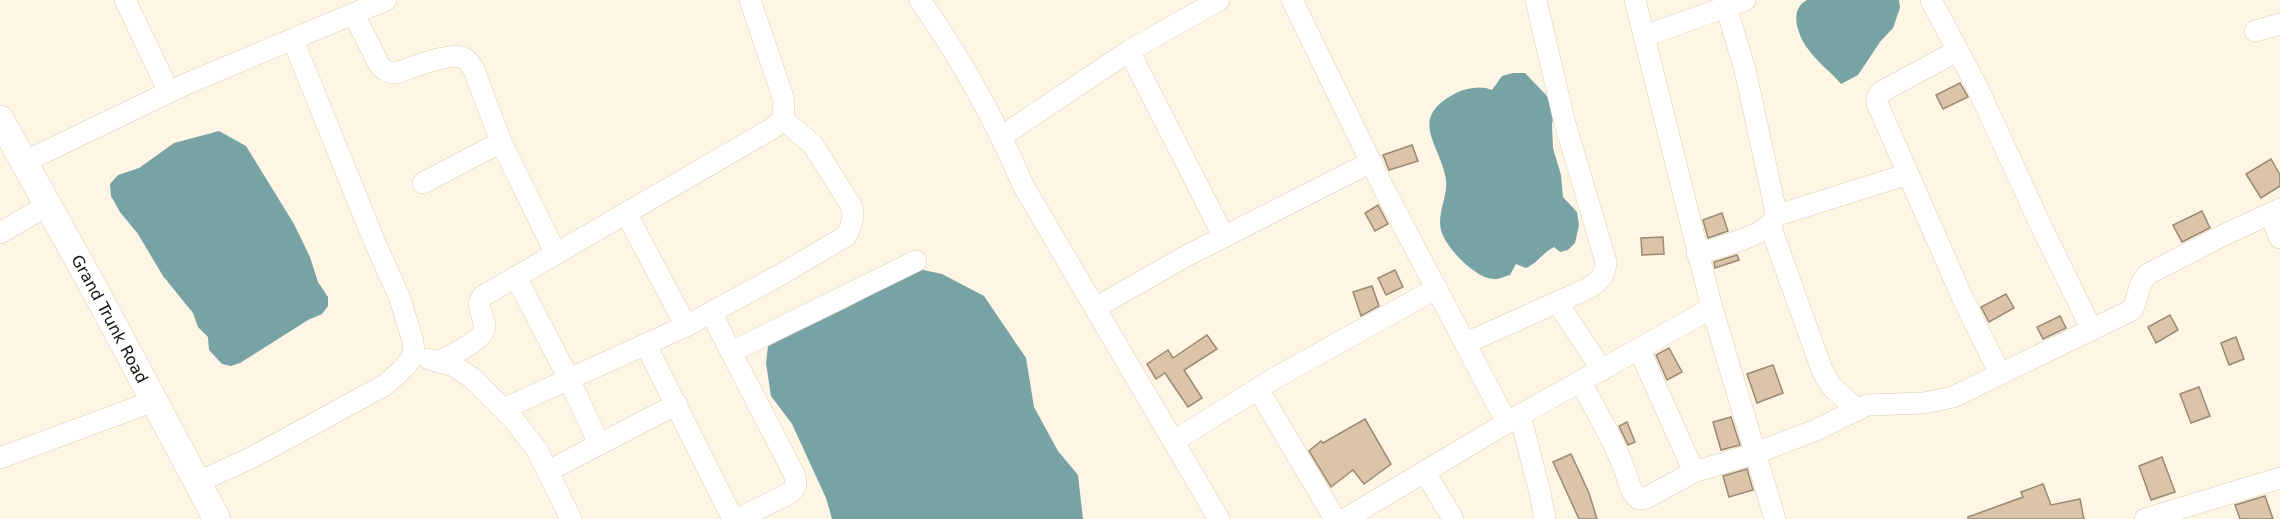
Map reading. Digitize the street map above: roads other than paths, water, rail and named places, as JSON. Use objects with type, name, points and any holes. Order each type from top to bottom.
[{"type":"main road","name":"Grand Trunk Road","points":[[0,119],[217,519]]},
{"type":"street","points":[[125,0],[169,92]]},
{"type":"street","points":[[24,162],[169,92],[293,40],[357,9],[386,0]]},
{"type":"street","points":[[438,362],[482,335],[485,326],[478,306],[483,296],[773,128],[783,119],[784,100],[750,0]]},
{"type":"street","points":[[920,0],[975,84],[1002,136],[1024,187],[1219,519]]},
{"type":"street","points":[[1002,136],[1129,51],[1219,0]]},
{"type":"street","points":[[1292,0],[1371,162],[1466,343],[1513,419],[1540,493],[1545,519]]},
{"type":"street","points":[[1466,343],[1599,281],[1605,272],[1606,262],[1564,120],[1536,0]]},
{"type":"street","points":[[1635,0],[1697,254],[1775,519]]},
{"type":"street","points":[[1931,0],[1978,89],[2092,330]]},
{"type":"street","points":[[1645,36],[1735,3],[1745,70],[1774,203],[1772,221],[1822,370],[1831,386],[1856,409]]},
{"type":"street","points":[[357,9],[379,64],[388,73],[396,73],[452,56],[462,57],[468,61],[474,70],[501,142],[556,254]]},
{"type":"street","points":[[2255,31],[2280,24]]},
{"type":"street","points":[[198,483],[251,458],[385,385],[404,369],[414,355],[413,341],[399,296],[375,243],[293,40]]},
{"type":"street","points":[[1129,51],[1224,237]]},
{"type":"street","points":[[1957,51],[1890,86],[1877,98],[1882,116],[1963,299],[2000,374]]},
{"type":"street","points":[[503,409],[686,326],[846,236],[851,228],[852,207],[824,159],[805,137],[783,119]]},
{"type":"street","points":[[423,183],[501,142]]},
{"type":"street","points":[[1095,308],[1224,237],[1371,162]]},
{"type":"street","points":[[1697,254],[1758,233],[1772,221],[1908,174]]},
{"type":"street","points":[[0,232],[48,205]]},
{"type":"street","points":[[1635,496],[1640,499],[1646,498],[1694,472],[1755,453],[1816,430],[1867,405],[1938,401],[1953,397],[2132,310],[2137,302],[2140,282],[2148,274],[2275,212],[2280,238]]},
{"type":"street","points":[[626,213],[686,326]]},
{"type":"street","points":[[731,352],[916,261]]},
{"type":"street","points":[[516,277],[569,379],[599,444]]},
{"type":"street","points":[[1174,441],[1258,389],[1437,288]]},
{"type":"street","points":[[1557,302],[1602,370]]},
{"type":"street","points":[[1345,519],[1513,419],[1712,308]]},
{"type":"street","points":[[711,313],[797,483],[790,494],[738,519]]},
{"type":"street","points":[[646,345],[733,519]]},
{"type":"street","points":[[1639,349],[1694,472]]},
{"type":"street","points":[[414,355],[454,366],[472,378],[503,409],[529,437],[571,519]]},
{"type":"street","points":[[1581,383],[1608,432],[1635,496],[1641,519]]},
{"type":"street","points":[[1258,389],[1335,519]]},
{"type":"street","points":[[0,458],[154,400]]},
{"type":"street","points":[[548,471],[676,404]]},
{"type":"street","points":[[1425,472],[1453,519]]},
{"type":"street","points":[[2145,519],[2280,478]]},
{"type":"water","points":[[1807,0],[1899,0],[1900,8],[1893,28],[1880,42],[1858,75],[1841,84],[1804,44],[1798,30],[1796,16],[1801,4]]},
{"type":"water","points":[[1525,73],[1546,95],[1555,109],[1552,124],[1553,148],[1561,175],[1563,197],[1577,212],[1579,225],[1575,243],[1568,250],[1560,252],[1554,247],[1530,266],[1526,268],[1516,264],[1510,275],[1493,279],[1470,268],[1454,253],[1441,230],[1440,217],[1446,192],[1446,180],[1430,133],[1430,122],[1433,112],[1441,103],[1456,93],[1474,88],[1492,90],[1502,76]]},
{"type":"water","points":[[219,131],[246,146],[294,224],[310,257],[318,282],[328,297],[328,306],[322,314],[308,320],[240,363],[231,366],[222,364],[209,350],[208,337],[198,327],[193,313],[163,276],[138,234],[120,212],[111,196],[110,184],[118,175],[139,168],[174,143]]},
{"type":"water","points":[[919,269],[942,274],[984,296],[1026,358],[1034,407],[1058,451],[1078,475],[1083,519],[832,519],[826,498],[792,424],[771,396],[766,363],[768,346]]}]
